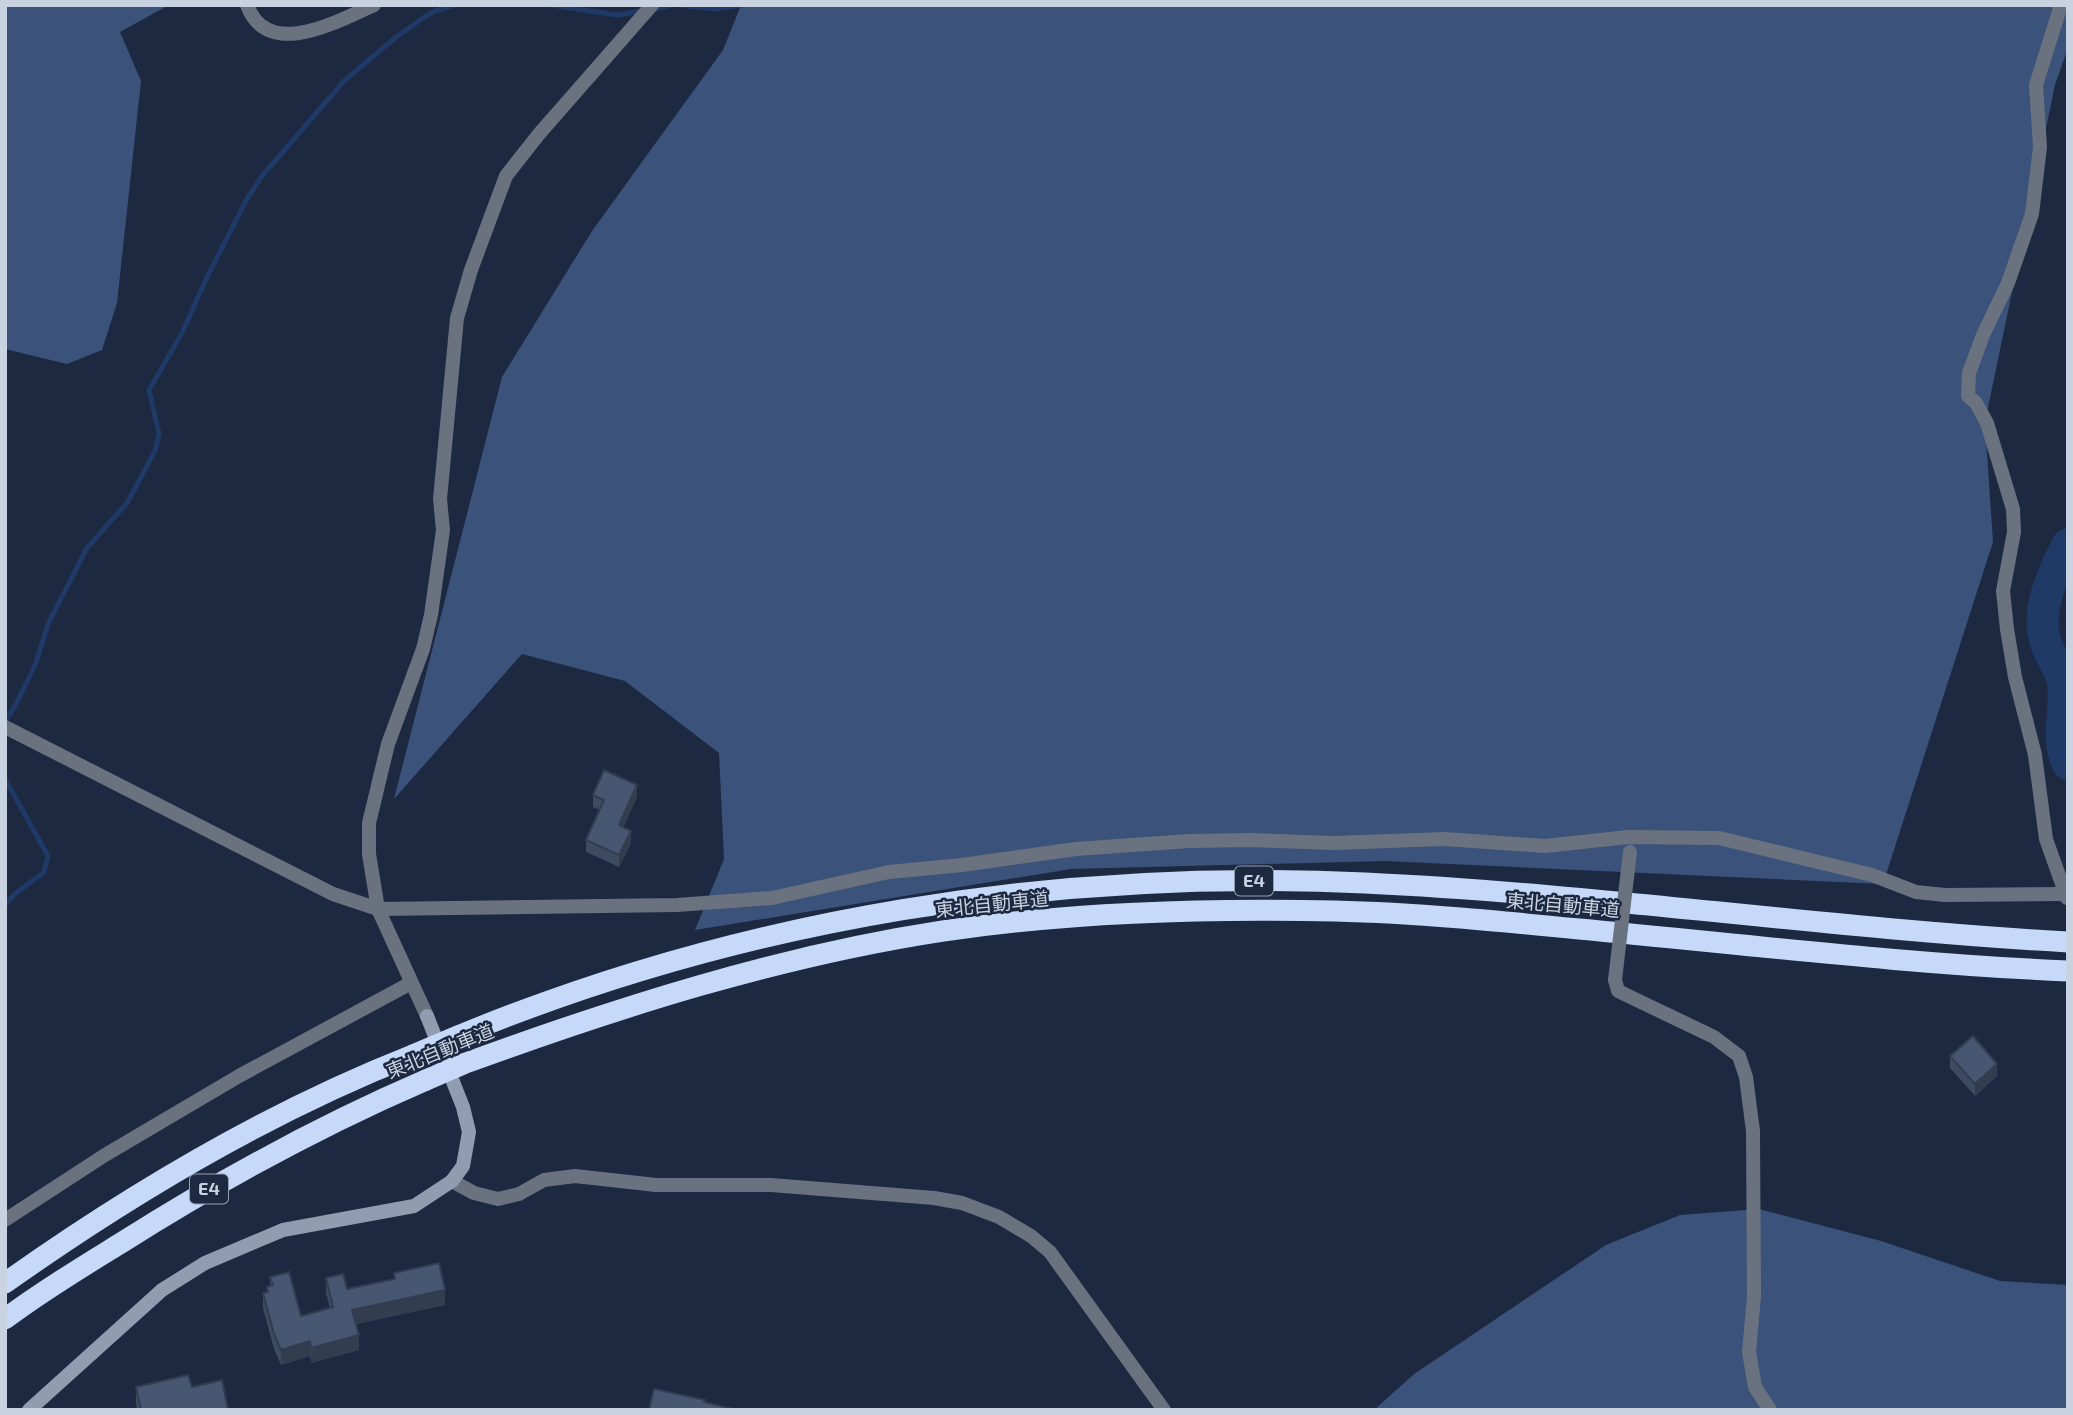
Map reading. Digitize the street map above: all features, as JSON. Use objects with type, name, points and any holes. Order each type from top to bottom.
[{"type":"highway","name":"東北自動車道","points":[[5,1283],[88,1227],[234,1138],[302,1102],[506,1017],[607,982],[776,935],[875,914],[978,898],[1132,883],[1248,880],[1364,883],[1510,892],[1970,936],[2068,942]]},
{"type":"highway","name":"東北自動車道","points":[[5,1319],[121,1242],[251,1165],[316,1130],[463,1064],[649,1001],[733,977],[943,931],[1155,913],[1339,911],[1441,916],[1893,958],[2068,971]]},
{"type":"street","points":[[247,5],[251,17],[271,32],[302,34],[320,29],[373,5]]},
{"type":"street","points":[[29,1410],[162,1290],[205,1263],[283,1230],[414,1206],[452,1181],[463,1166],[468,1132],[463,1107],[427,1016],[379,909],[369,854],[369,823],[388,744],[423,649],[431,615],[443,530],[440,499],[457,318],[471,270],[506,176],[539,134],[652,5]]},
{"type":"street","points":[[9,729],[333,894],[379,909],[677,905],[772,898],[889,872],[1127,844],[1189,841],[1334,843],[1444,839],[1545,846],[1629,845],[1719,838],[1872,875],[1916,892],[1945,895],[2066,896],[2046,839],[2035,755],[2015,677],[2007,629],[2003,590],[2014,532],[2013,509],[1987,423],[1976,403],[1968,396],[1969,373],[1983,334],[2008,283],[2032,214],[2040,147],[2036,85],[2061,5]]},
{"type":"street","points":[[1629,845],[1615,980],[1618,991],[1714,1037],[1739,1056],[1746,1077],[1753,1131],[1754,1296],[1749,1352],[1755,1387],[1770,1410]]},
{"type":"street","points":[[5,1220],[105,1155],[239,1076],[411,984]]},
{"type":"street","points":[[452,1181],[474,1193],[498,1199],[519,1194],[544,1180],[575,1176],[656,1185],[771,1185],[962,1203],[999,1217],[1031,1236],[1050,1252],[1164,1410]]},
{"type":"shaded area","points":[[5,5],[169,5],[120,32],[141,81],[117,303],[102,350],[67,364],[5,349]]},
{"type":"shaded area","points":[[741,5],[2068,5],[2068,48],[2055,85],[1985,422],[1993,542],[1883,884],[1384,861],[1071,869],[695,930],[724,859],[719,753],[625,681],[522,654],[394,799],[502,377],[592,231],[723,50]]},
{"type":"shaded area","points":[[1759,1209],[1881,1241],[2000,1281],[2068,1285],[2068,1410],[1374,1410],[1414,1374],[1606,1245],[1680,1215]]},
{"type":"building","points":[[604,770],[637,785],[619,825],[631,831],[619,855],[586,840],[604,800],[593,795]]},
{"type":"building","points":[[1973,1036],[1997,1064],[1975,1084],[1950,1056]]},
{"type":"building","points":[[439,1263],[445,1290],[352,1310],[359,1335],[311,1348],[310,1341],[281,1350],[263,1293],[268,1292],[267,1287],[273,1285],[270,1277],[289,1272],[301,1316],[333,1307],[326,1278],[343,1274],[347,1289],[395,1279],[394,1273]]},
{"type":"building","points":[[188,1375],[192,1387],[222,1380],[228,1410],[141,1410],[136,1387]]},
{"type":"building","points":[[654,1389],[705,1400],[704,1402],[737,1410],[649,1410]]},
{"type":"waterway","points":[[5,721],[36,663],[48,624],[87,548],[127,503],[155,451],[159,434],[149,390],[182,333],[248,197],[262,176],[344,81],[423,18],[455,5]]},
{"type":"waterway","points":[[551,5],[617,15],[641,11]]},
{"type":"waterway","points":[[654,9],[672,5]]},
{"type":"waterway","points":[[678,5],[715,9],[742,5]]},
{"type":"waterway","points":[[2068,544],[2047,592],[2043,618],[2046,643],[2063,683],[2062,744],[2068,764]]},
{"type":"waterway","points":[[5,779],[48,856],[44,872],[5,905]]}]
